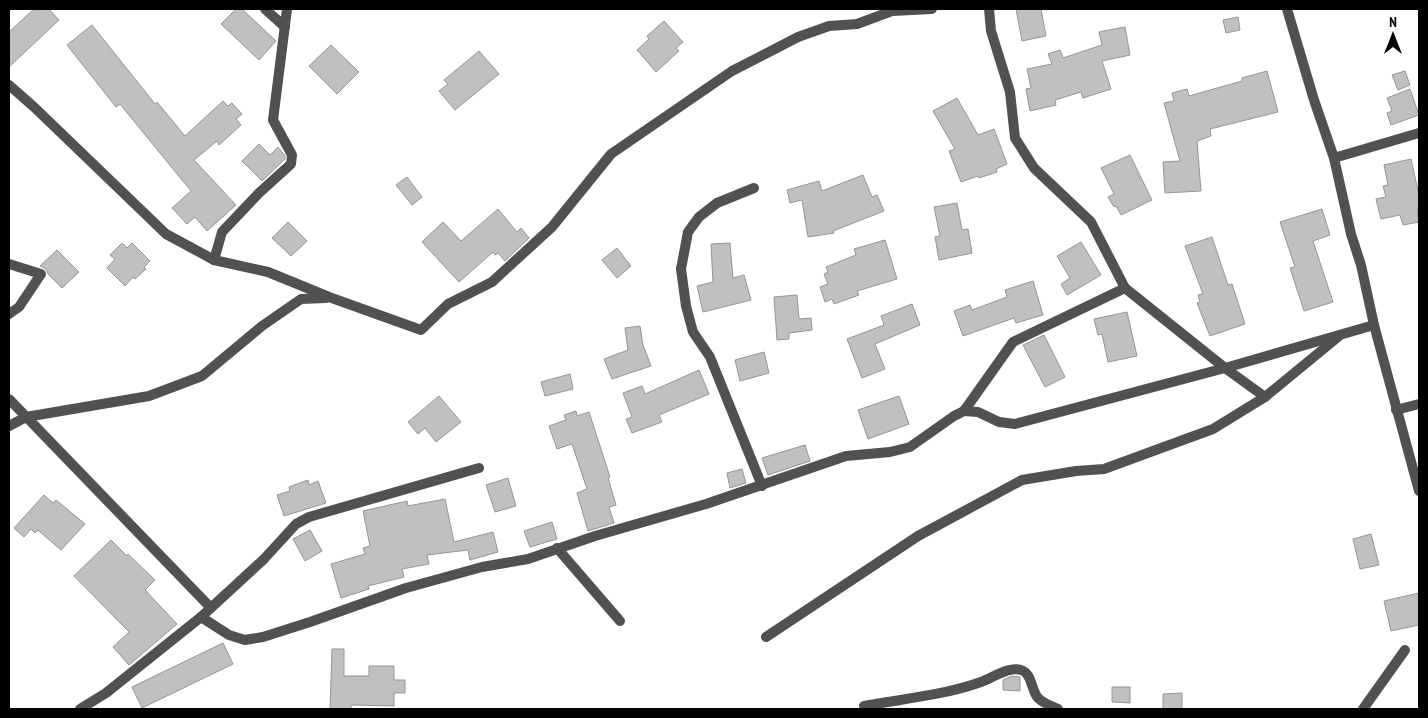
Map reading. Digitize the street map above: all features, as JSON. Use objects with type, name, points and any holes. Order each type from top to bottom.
[{"type":"street","points":[[265,9],[285,26]]},
{"type":"street","points":[[214,260],[222,232],[291,164],[292,155],[273,120],[287,9]]},
{"type":"street","points":[[9,85],[166,234],[214,260],[268,272],[329,297],[421,330],[448,304],[492,282],[506,270],[552,227],[611,154],[732,71],[798,37],[829,26],[856,24],[892,11],[932,9]]},
{"type":"street","points":[[989,9],[991,31],[1010,92],[1016,138],[1034,168],[1091,222],[1124,288],[1225,368],[1265,397]]},
{"type":"street","points":[[1287,9],[1314,100],[1334,158],[1374,325],[1419,492]]},
{"type":"street","points":[[1334,158],[1419,133]]},
{"type":"street","points":[[754,188],[718,203],[699,217],[688,232],[681,270],[686,306],[693,332],[710,357],[762,486]]},
{"type":"street","points":[[9,264],[40,274],[19,307],[9,314]]},
{"type":"street","points":[[201,617],[229,635],[245,640],[263,637],[406,588],[482,567],[528,558],[595,536],[706,504],[846,456],[890,452],[910,447],[964,411],[1013,342],[1124,288]]},
{"type":"street","points":[[9,426],[26,417],[149,396],[202,376],[262,326],[301,299],[329,297]]},
{"type":"street","points":[[964,411],[978,412],[1000,422],[1015,424],[1225,368],[1374,325]]},
{"type":"street","points":[[766,637],[918,536],[1022,480],[1076,471],[1104,469],[1214,429],[1287,381],[1340,335]]},
{"type":"street","points":[[9,399],[211,608]]},
{"type":"street","points":[[1396,410],[1419,404]]},
{"type":"street","points":[[80,709],[106,693],[201,617],[264,558],[296,524],[309,518],[479,468]]},
{"type":"street","points":[[557,548],[620,621]]},
{"type":"street","points":[[1363,709],[1405,650]]},
{"type":"street","points":[[864,706],[960,688],[1019,669],[1027,674],[1038,698],[1058,709]]},
{"type":"building","points":[[34,9],[49,9],[59,20],[9,67],[9,32]]},
{"type":"building","points":[[236,9],[242,9],[276,41],[259,60],[221,24]]},
{"type":"building","points":[[1016,9],[1041,9],[1046,36],[1022,41]]},
{"type":"building","points":[[1238,17],[1240,30],[1226,33],[1223,20]]},
{"type":"building","points":[[664,21],[683,42],[676,48],[679,51],[656,72],[637,50],[649,39],[647,36]]},
{"type":"building","points":[[92,25],[155,104],[157,102],[185,136],[223,101],[228,106],[232,103],[242,114],[236,119],[241,125],[219,145],[217,141],[194,160],[236,205],[207,231],[195,217],[187,224],[172,208],[191,191],[120,104],[116,107],[67,45]]},
{"type":"building","points":[[1125,27],[1130,55],[1102,61],[1111,89],[1083,98],[1081,92],[1055,100],[1056,105],[1030,111],[1026,89],[1031,88],[1027,69],[1052,64],[1048,54],[1060,50],[1063,58],[1102,45],[1099,32]]},
{"type":"building","points":[[331,45],[359,72],[337,94],[309,66]]},
{"type":"building","points":[[479,51],[499,74],[455,110],[439,91],[448,84],[444,80]]},
{"type":"building","points":[[1267,71],[1278,112],[1210,129],[1211,136],[1197,141],[1201,191],[1165,193],[1163,162],[1180,161],[1164,103],[1174,101],[1172,93],[1187,89],[1189,96],[1242,81],[1242,78]]},
{"type":"building","points":[[1405,71],[1410,85],[1398,90],[1392,75]]},
{"type":"building","points":[[1410,89],[1419,115],[1391,125],[1387,113],[1392,111],[1387,98]]},
{"type":"building","points":[[957,98],[978,135],[994,129],[1007,164],[996,169],[997,172],[961,182],[949,151],[955,149],[933,111]]},
{"type":"building","points":[[259,144],[270,155],[278,147],[285,156],[285,159],[262,181],[242,161]]},
{"type":"building","points":[[1130,155],[1152,200],[1121,215],[1108,197],[1114,194],[1101,168]]},
{"type":"building","points":[[1411,159],[1419,195],[1419,208],[1417,209],[1419,222],[1403,225],[1400,215],[1381,219],[1376,199],[1386,197],[1383,186],[1388,185],[1384,165]]},
{"type":"building","points":[[863,175],[872,197],[877,195],[884,211],[833,231],[834,233],[808,237],[802,200],[790,203],[787,190],[819,181],[822,191]]},
{"type":"building","points":[[407,177],[422,197],[412,205],[396,185]]},
{"type":"building","points":[[957,203],[962,230],[968,229],[972,253],[939,260],[935,237],[940,236],[934,207]]},
{"type":"building","points":[[498,209],[517,232],[521,228],[529,238],[505,261],[498,253],[495,255],[493,252],[459,282],[422,242],[443,222],[461,241]]},
{"type":"building","points":[[1322,209],[1330,235],[1313,241],[1333,302],[1304,311],[1290,268],[1295,267],[1280,222]]},
{"type":"building","points":[[288,222],[307,241],[291,256],[272,238]]},
{"type":"building","points":[[1212,237],[1228,285],[1232,284],[1245,324],[1210,336],[1197,303],[1200,302],[1198,295],[1203,294],[1185,246]]},
{"type":"building","points":[[885,240],[897,279],[857,291],[859,295],[834,304],[832,299],[825,302],[820,287],[828,284],[824,274],[828,272],[826,267],[856,255],[854,249]]},
{"type":"building","points":[[1081,242],[1101,275],[1067,295],[1061,284],[1070,278],[1057,256]]},
{"type":"building","points":[[122,243],[127,248],[132,243],[150,261],[144,267],[146,269],[135,279],[133,277],[125,286],[107,268],[115,259],[110,255]]},
{"type":"building","points":[[730,243],[733,278],[744,275],[751,300],[703,312],[697,286],[713,282],[711,244]]},
{"type":"building","points":[[617,248],[631,266],[617,278],[602,260]]},
{"type":"building","points":[[57,250],[79,272],[62,288],[48,274],[46,269],[40,266]]},
{"type":"building","points":[[1033,281],[1043,315],[1016,323],[1014,318],[963,336],[954,311],[970,305],[972,310],[1007,297],[1005,290]]},
{"type":"building","points":[[797,295],[799,319],[811,318],[812,330],[789,333],[789,339],[777,340],[774,297]]},
{"type":"building","points":[[912,304],[920,325],[875,344],[885,369],[862,378],[847,339],[884,325],[881,316]]},
{"type":"building","points":[[1127,312],[1137,356],[1108,362],[1102,334],[1098,335],[1094,319]]},
{"type":"building","points":[[640,326],[643,345],[651,366],[612,379],[604,359],[628,350],[625,328]]},
{"type":"building","points":[[1044,335],[1065,377],[1045,387],[1023,345]]},
{"type":"building","points":[[764,352],[769,373],[740,381],[735,360]]},
{"type":"building","points":[[699,370],[709,394],[659,415],[662,422],[632,433],[626,419],[632,417],[623,393],[642,386],[645,394]]},
{"type":"building","points":[[570,374],[573,389],[545,396],[541,382]]},
{"type":"building","points":[[439,396],[461,422],[436,442],[425,428],[418,434],[408,422]]},
{"type":"building","points":[[899,396],[909,424],[868,439],[858,410]]},
{"type":"building","points":[[576,411],[577,416],[589,412],[610,477],[608,478],[616,505],[609,507],[614,523],[588,531],[577,493],[587,489],[572,444],[557,449],[549,426],[566,420],[564,415]]},
{"type":"building","points":[[805,445],[810,461],[768,475],[762,458]]},
{"type":"building","points":[[742,469],[746,483],[730,488],[727,473]]},
{"type":"building","points":[[508,478],[516,506],[495,512],[486,485]]},
{"type":"building","points":[[308,480],[309,485],[318,481],[326,503],[284,516],[277,495],[290,491],[289,487]]},
{"type":"building","points":[[44,495],[53,503],[56,500],[85,524],[61,550],[38,530],[35,533],[31,529],[24,537],[14,528]]},
{"type":"building","points":[[445,499],[454,542],[493,532],[498,552],[470,560],[468,550],[427,555],[429,564],[402,569],[404,577],[368,586],[369,589],[341,598],[331,564],[365,554],[363,548],[370,546],[363,511],[407,501],[408,506]]},
{"type":"building","points":[[552,522],[557,539],[530,547],[524,531]]},
{"type":"building","points":[[310,530],[322,551],[305,561],[293,539]]},
{"type":"building","points":[[1371,534],[1379,565],[1360,569],[1353,539]]},
{"type":"building","points":[[111,540],[155,580],[145,590],[177,624],[129,665],[113,647],[129,632],[74,576]]},
{"type":"building","points":[[1419,593],[1419,625],[1391,631],[1384,601]]},
{"type":"building","points":[[223,643],[233,664],[142,708],[132,687]]},
{"type":"building","points":[[332,649],[344,649],[344,676],[369,676],[369,666],[394,666],[394,680],[405,680],[405,693],[394,693],[394,706],[351,705],[351,709],[330,709]]},
{"type":"building","points":[[1012,676],[1020,677],[1020,691],[1003,690],[1003,680]]},
{"type":"building","points":[[1112,687],[1130,687],[1130,703],[1112,702]]},
{"type":"building","points":[[1182,693],[1182,709],[1163,709],[1163,694]]}]
